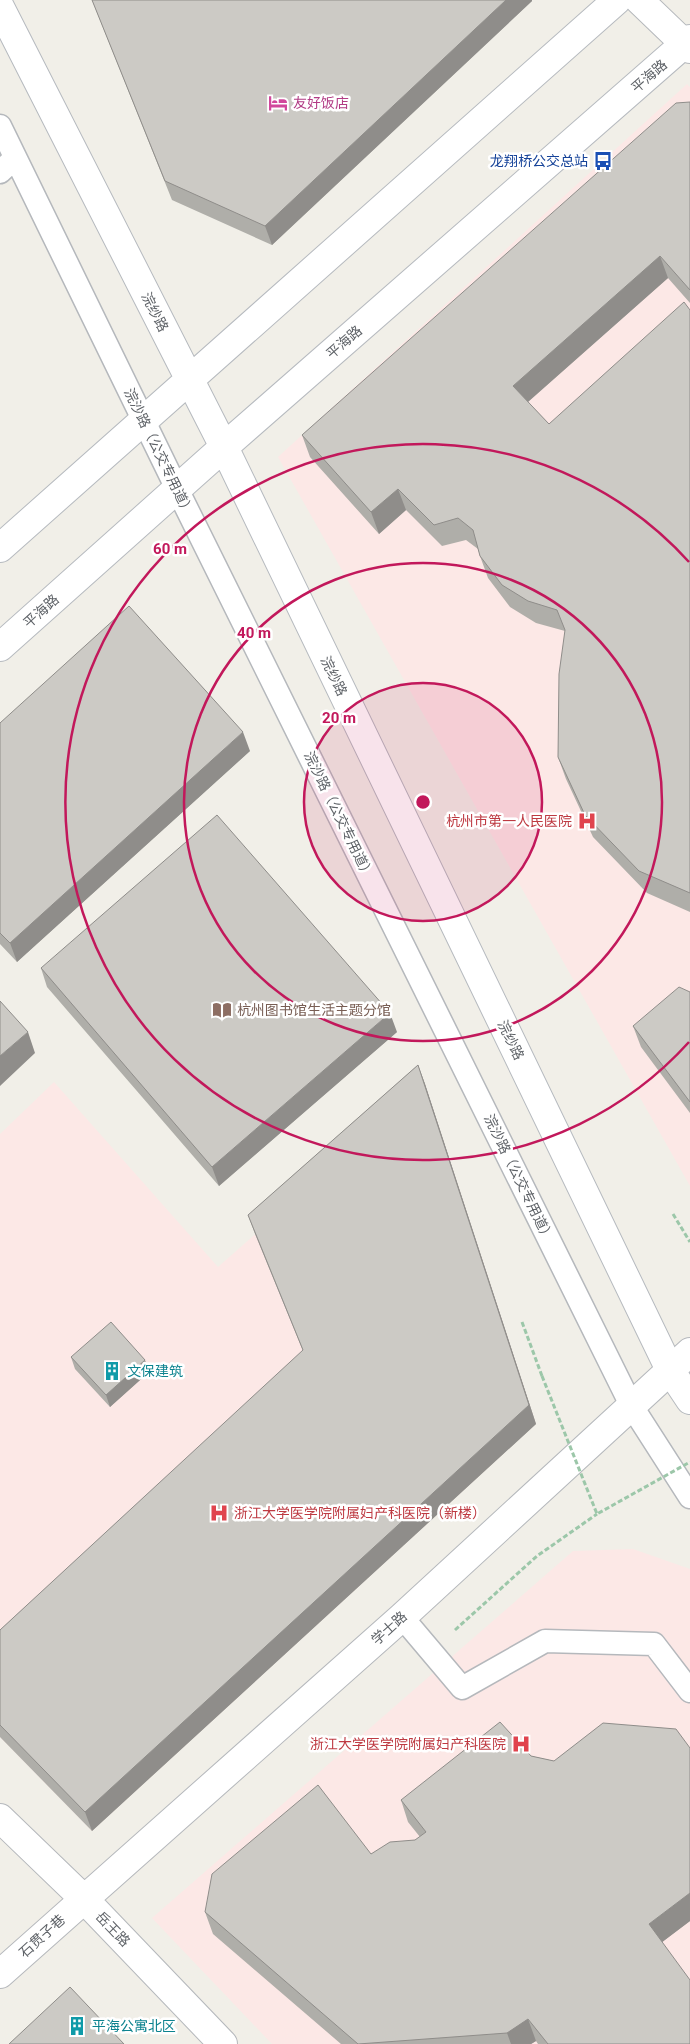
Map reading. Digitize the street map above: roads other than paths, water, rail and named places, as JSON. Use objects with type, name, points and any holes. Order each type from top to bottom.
[{"type":"main road","points":[[0,548],[618,0]]},
{"type":"main road","points":[[639,0],[688,44]]},
{"type":"main road","name":"浣纱路","points":[[0,7],[224,447],[680,1361],[690,1400]]},
{"type":"main road","name":"平海路","points":[[0,647],[224,447],[688,44]]},
{"type":"main road","name":"学士路","points":[[84,1899],[402,1616],[680,1361]]},
{"type":"main road","name":"岳王路","points":[[0,1818],[84,1899],[223,2044]]},
{"type":"main road","name":"石贯子巷","points":[[0,1974],[84,1899]]},
{"type":"lane","name":"浣沙路（公交专用道）","points":[[0,126],[8,165],[144,420],[632,1406],[690,1497]]},
{"type":"lane","points":[[402,1616],[462,1688],[545,1641],[654,1644],[690,1691]]},
{"type":"place","name":"友好饭店","points":[[278,103]]},
{"type":"place","name":"龙翔桥公交总站","points":[[603,161]]},
{"type":"place","name":"杭州市第一人民医院","points":[[587,821]]},
{"type":"place","name":"杭州图书馆生活主题分馆","points":[[222,1010]]},
{"type":"place","name":"文保建筑","points":[[112,1371]]},
{"type":"place","name":"浙江大学医学院附属妇产科医院（新楼）","points":[[219,1513]]},
{"type":"place","name":"浙江大学医学院附属妇产科医院","points":[[521,1744]]},
{"type":"place","name":"平海公寓北区","points":[[77,2026]]}]
